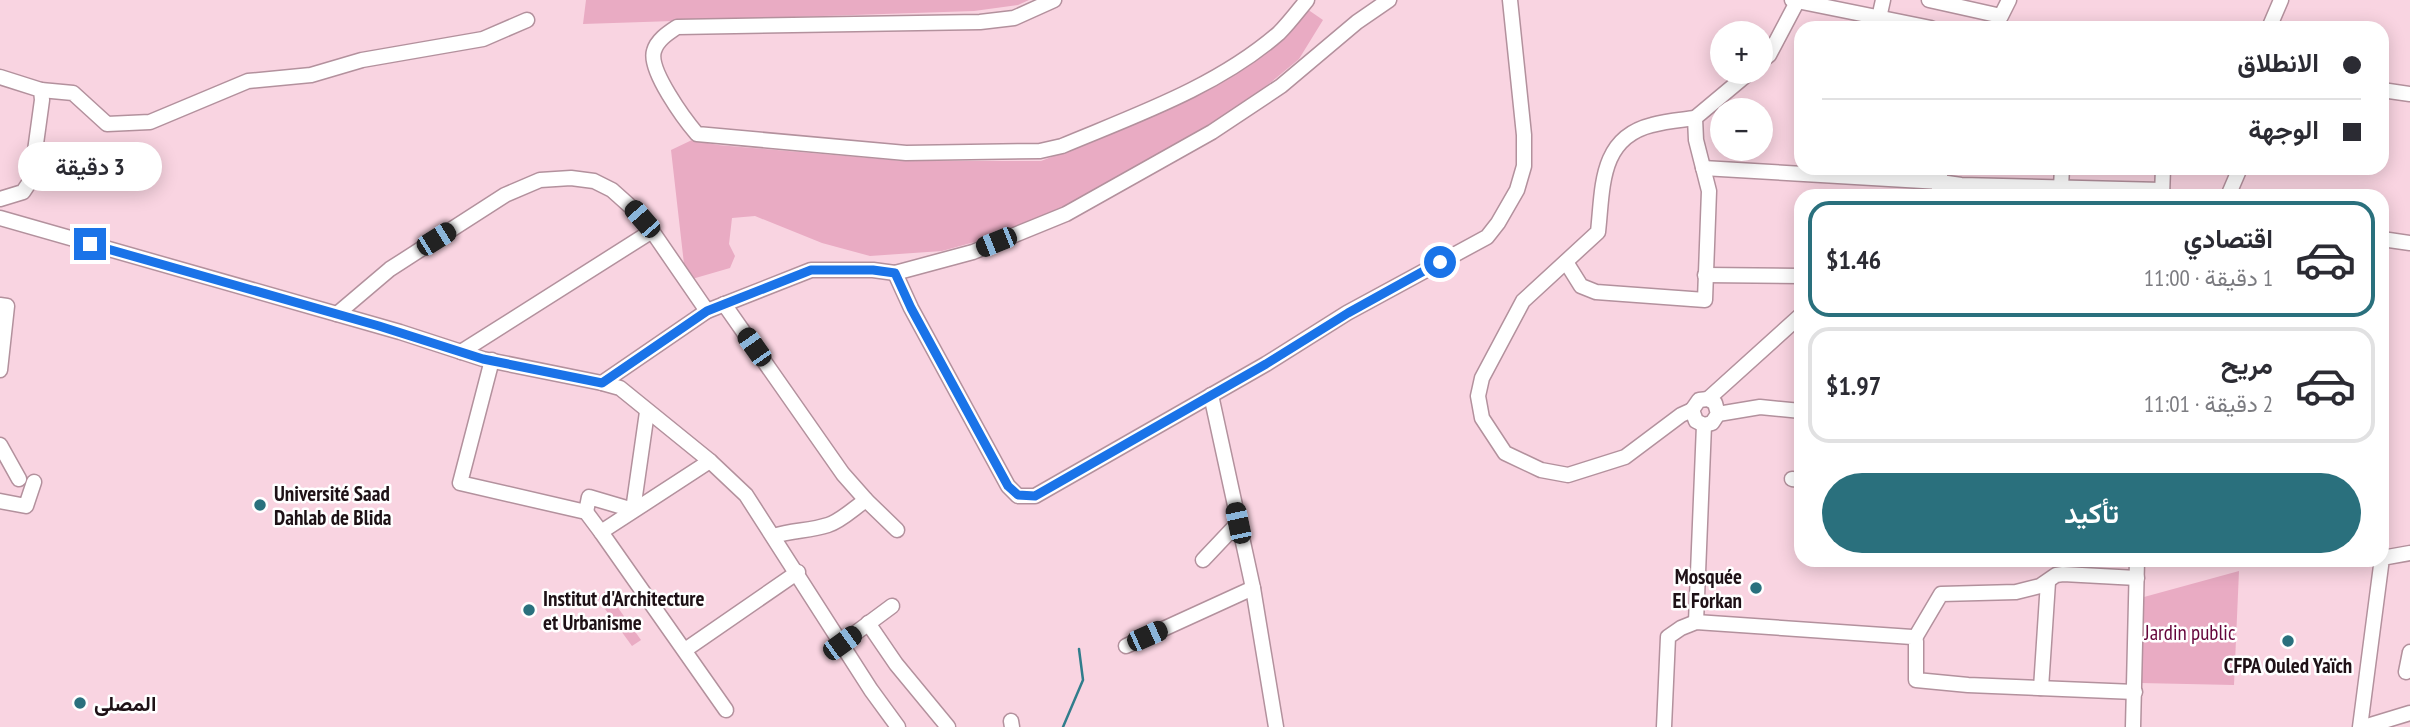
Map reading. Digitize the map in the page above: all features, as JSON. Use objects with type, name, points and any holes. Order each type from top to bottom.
[{"type":"street","points":[[1054,0],[1014,18],[980,22],[677,27],[662,38],[653,50],[653,62],[685,121],[697,134],[906,153],[1040,152],[1062,146],[1188,93],[1280,32],[1307,0]]},
{"type":"street","points":[[602,383],[707,311],[811,270],[873,270],[895,273],[973,252],[1077,208],[1224,125],[1281,86],[1357,22],[1389,0]]},
{"type":"street","points":[[895,273],[911,308],[1008,486],[1018,495],[1035,496],[1266,364],[1348,313],[1487,237],[1517,190],[1524,166],[1524,135],[1510,0]]},
{"type":"street","points":[[1879,18],[1883,0]]},
{"type":"street","points":[[1929,0],[1997,21]]},
{"type":"street","points":[[2000,21],[2009,0]]},
{"type":"street","points":[[2272,21],[2281,0]]},
{"type":"street","points":[[1773,46],[1794,1],[1895,21]]},
{"type":"street","points":[[0,77],[41,90],[73,93],[107,124],[150,122],[248,81],[311,75],[362,60],[484,39],[527,20]]},
{"type":"street","points":[[1736,84],[1695,118],[1650,125],[1631,133],[1613,149],[1604,174],[1598,232],[1523,301],[1482,378],[1479,396],[1482,418],[1505,453],[1541,470],[1568,475],[1625,457],[1681,415],[1692,410],[1699,400],[1708,399],[1794,321]]},
{"type":"street","points":[[0,199],[23,192],[31,180],[41,90]]},
{"type":"street","points":[[2389,91],[2410,94]]},
{"type":"street","points":[[1566,262],[1581,286],[1596,292],[1705,300],[1709,191],[1696,140],[1695,118]]},
{"type":"street","points":[[1703,168],[1794,173]]},
{"type":"street","points":[[1821,175],[1961,185],[2095,189]]},
{"type":"street","points":[[2061,187],[2062,175]]},
{"type":"street","points":[[337,314],[390,269],[505,195],[540,180],[571,178],[594,181],[612,190],[622,199],[652,231],[707,311]]},
{"type":"street","points":[[0,218],[461,352],[620,388],[710,460],[746,495],[898,727]]},
{"type":"street","points":[[461,352],[652,231]]},
{"type":"street","points":[[2389,240],[2410,243]]},
{"type":"street","points":[[1706,275],[1794,276]]},
{"type":"street","points":[[724,304],[844,474],[897,530]]},
{"type":"street","points":[[0,305],[7,306],[0,370]]},
{"type":"street","points":[[492,360],[460,483],[586,512],[726,710]]},
{"type":"street","points":[[1211,395],[1254,588],[1276,727]]},
{"type":"street","points":[[1704,425],[1713,422],[1718,414],[1715,403],[1708,399]]},
{"type":"street","points":[[1718,414],[1760,407],[1794,410]]},
{"type":"street","points":[[1692,410],[1694,418],[1704,425]]},
{"type":"street","points":[[633,510],[647,412]]},
{"type":"street","points":[[1696,622],[1704,425]]},
{"type":"street","points":[[0,445],[27,480],[26,506],[0,501]]},
{"type":"street","points":[[601,532],[710,460]]},
{"type":"street","points":[[586,512],[589,497],[633,510]]},
{"type":"street","points":[[774,536],[792,530],[811,530],[832,524],[866,500]]},
{"type":"street","points":[[1203,560],[1238,523]]},
{"type":"street","points":[[2389,557],[2410,554]]},
{"type":"street","points":[[2133,727],[2137,567]]},
{"type":"street","points":[[2381,567],[2362,727],[2410,713]]},
{"type":"street","points":[[685,650],[798,572]]},
{"type":"street","points":[[2135,692],[1916,680],[1915,638],[1941,594],[2016,592],[2032,589],[2056,575],[2063,574],[2137,578]]},
{"type":"street","points":[[2041,688],[2048,582]]},
{"type":"street","points":[[1126,646],[1254,588]]},
{"type":"street","points":[[842,643],[892,606]]},
{"type":"street","points":[[1664,727],[1668,637],[1696,622],[1915,638]]},
{"type":"street","points":[[868,623],[896,664],[948,727]]},
{"type":"street","points":[[2406,673],[2410,652]]},
{"type":"green space","points":[[586,0],[1029,0],[1018,5],[974,11],[583,24]]},
{"type":"green space","points":[[1307,9],[1323,20],[1299,59],[1242,106],[1184,145],[1046,216],[989,238],[942,251],[870,256],[822,243],[755,216],[732,218],[729,244],[735,256],[730,268],[692,279],[684,264],[671,150],[692,140],[718,145],[903,161],[1041,161],[1127,128],[1206,91],[1284,35]]},
{"type":"green space","name":"Jardin public","points":[[2239,571],[2234,685],[2140,683],[2144,597]]},
{"type":"green space","points":[[606,591],[641,640],[632,646],[597,598]]},
{"type":"waterway","points":[[1063,727],[1083,680],[1079,649]]},
{"type":"place","name":"Université Saad Dahlab de Blida","points":[[260,505]]},
{"type":"place","name":"Mosquée El Forkan","points":[[1756,588]]},
{"type":"place","name":"Institut d'Architecture et Urbanisme","points":[[529,610]]},
{"type":"place","name":"CFPA Ouled Yaïch","points":[[2288,641]]},
{"type":"place","name":"المصلى","points":[[80,703]]},
{"type":"route","points":[[90,244],[379,326],[483,359],[602,383],[707,311],[811,270],[873,270],[895,273],[911,308],[1008,486],[1018,495],[1035,496],[1440,262]]}]
